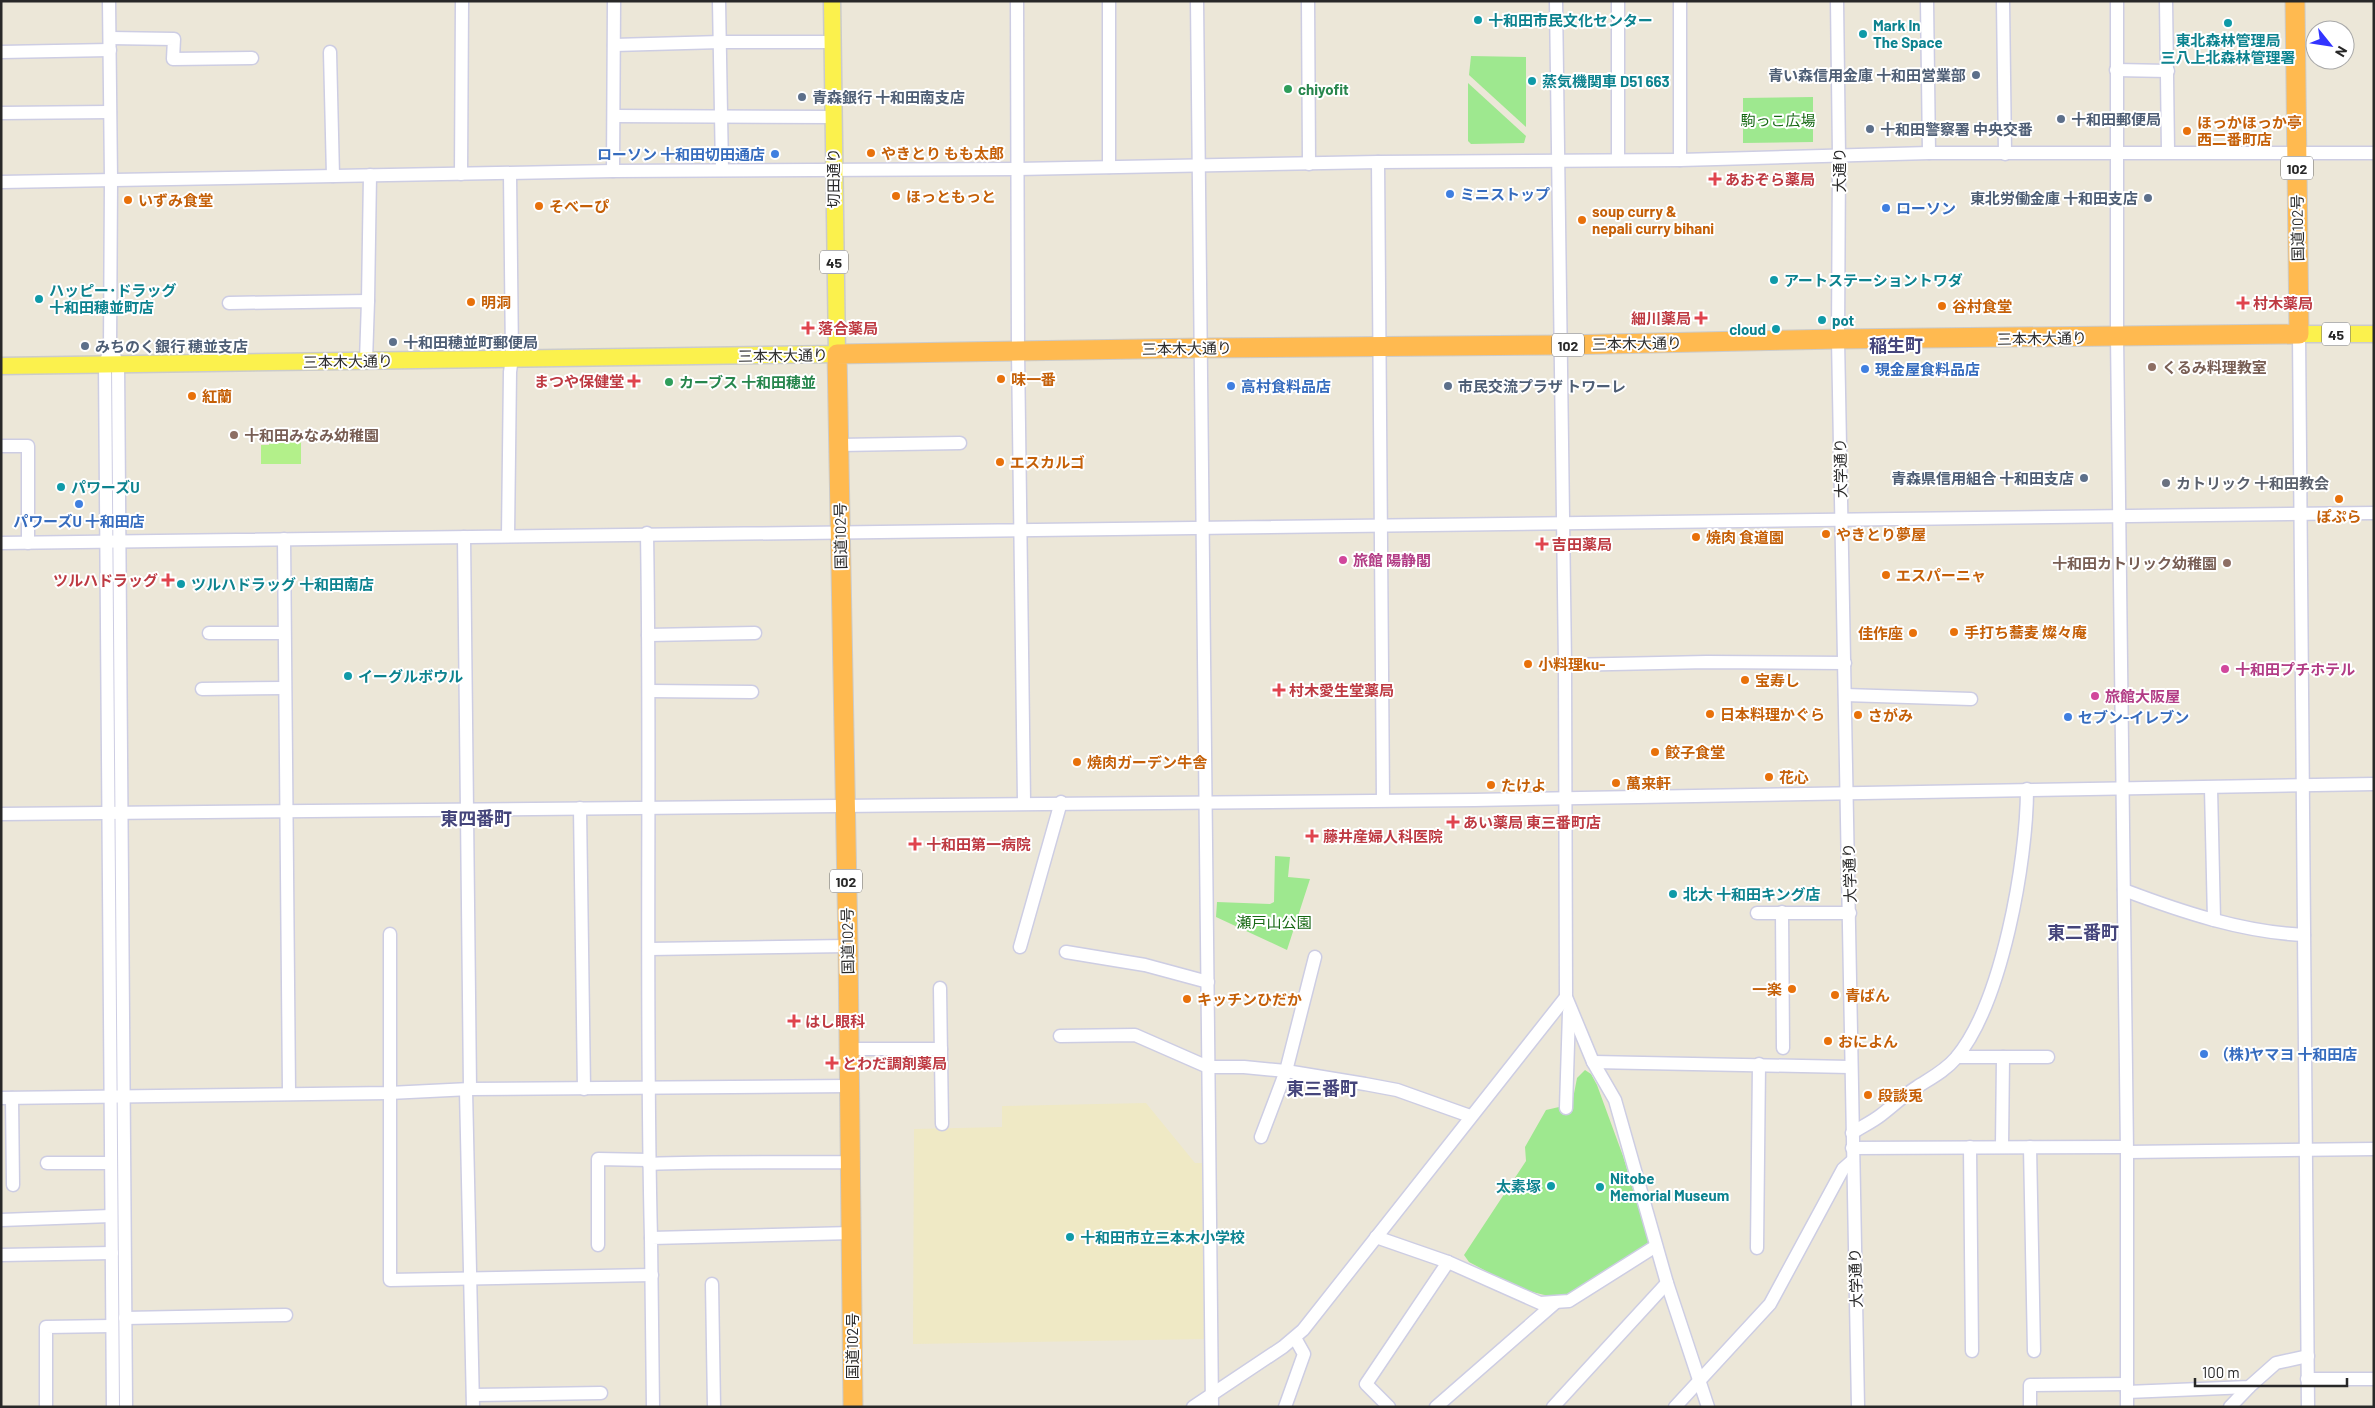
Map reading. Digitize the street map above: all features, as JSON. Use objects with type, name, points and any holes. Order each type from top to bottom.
[{"type":"highway","name":"国道102号","points":[[2294,1],[2298,334]]},
{"type":"highway","name":"三本木大通り","points":[[837,354],[1561,345],[1838,338],[2298,334]]},
{"type":"highway","name":"国道102号","points":[[837,354],[850,1086],[852,1407]]},
{"type":"main road","name":"切田通り","points":[[832,1],[837,354]]},
{"type":"main road","name":"三本木大通り","points":[[2298,334],[2374,334]]},
{"type":"main road","name":"三本木大通り","points":[[1,366],[111,360],[366,361],[837,354]]},
{"type":"street","points":[[109,1],[111,360],[106,542],[123,1096],[126,1407]]},
{"type":"street","points":[[461,174],[462,1]]},
{"type":"street","points":[[613,171],[614,1]]},
{"type":"street","points":[[719,1],[722,170]]},
{"type":"street","points":[[1018,1],[1018,351],[1024,802]]},
{"type":"street","points":[[1109,1],[1109,167]]},
{"type":"street","points":[[1197,1],[1212,1400]]},
{"type":"street","points":[[1308,1],[1309,164]]},
{"type":"street","points":[[1556,1],[1566,665],[1568,1001],[1566,1108]]},
{"type":"street","points":[[1618,1],[1618,160]]},
{"type":"street","points":[[1680,1],[1680,160]]},
{"type":"street","name":"大通り","points":[[1837,1],[1839,156],[1838,338]]},
{"type":"street","points":[[1927,1],[1929,153]]},
{"type":"street","points":[[2003,1],[2005,154]]},
{"type":"street","points":[[2117,1],[2117,336],[2127,1149],[2127,1407]]},
{"type":"street","points":[[2166,1],[2168,151]]},
{"type":"street","points":[[1,52],[174,39],[174,59],[252,58]]},
{"type":"street","points":[[614,45],[721,42],[833,42]]},
{"type":"street","points":[[330,52],[332,176]]},
{"type":"street","points":[[2116,70],[2168,71]]},
{"type":"street","points":[[1,113],[110,112]]},
{"type":"street","points":[[614,116],[834,117]]},
{"type":"street","points":[[1,182],[613,171],[1017,169],[1378,162],[1680,160],[1929,153],[2296,151],[2374,153]]},
{"type":"street","points":[[1378,162],[1383,800]]},
{"type":"street","points":[[508,536],[510,372],[512,358],[510,174]]},
{"type":"street","points":[[366,361],[370,175]]},
{"type":"street","points":[[229,303],[368,301]]},
{"type":"street","points":[[2298,334],[2304,935],[2304,1150],[2308,1407]]},
{"type":"street","name":"大学通り","points":[[1838,338],[1846,794],[1850,913],[1850,1067],[1858,1407]]},
{"type":"street","points":[[111,360],[119,542],[110,1096],[113,1407]]},
{"type":"street","points":[[838,445],[960,443]]},
{"type":"street","points":[[1,446],[28,446],[28,543]]},
{"type":"street","points":[[1,543],[647,533],[1020,531],[2374,513]]},
{"type":"street","points":[[647,533],[650,691],[649,1162],[652,1238],[653,1407]]},
{"type":"street","points":[[464,537],[468,1090],[473,1401],[601,1393]]},
{"type":"street","points":[[284,539],[283,632],[289,1094]]},
{"type":"street","points":[[209,633],[283,632]]},
{"type":"street","points":[[648,635],[755,633]]},
{"type":"street","points":[[1566,665],[1707,662],[1845,663]]},
{"type":"street","points":[[202,689],[284,688]]},
{"type":"street","points":[[650,691],[752,692]]},
{"type":"street","points":[[1845,695],[1971,699]]},
{"type":"street","points":[[1,814],[1024,802],[1383,800],[2374,784]]},
{"type":"street","points":[[2211,788],[2214,920]]},
{"type":"street","points":[[1852,1133],[1879,1117],[1915,1088],[1946,1069],[1967,1044],[1985,1008],[1996,979],[2021,860],[2027,820],[2027,789]]},
{"type":"street","points":[[1020,947],[1061,802]]},
{"type":"street","points":[[580,808],[584,1089]]},
{"type":"street","points":[[2124,890],[2168,907],[2214,920],[2276,934],[2304,935]]},
{"type":"street","points":[[1782,912],[1783,1048]]},
{"type":"street","points":[[1757,913],[1850,913]]},
{"type":"street","points":[[390,934],[390,1280],[652,1274]]},
{"type":"street","points":[[650,949],[848,946]]},
{"type":"street","points":[[1066,952],[1146,965],[1208,982]]},
{"type":"street","points":[[1261,1137],[1286,1071],[1315,958]]},
{"type":"street","points":[[940,988],[942,1124]]},
{"type":"street","points":[[1568,1001],[1592,1062],[1615,1100],[1667,1283],[1708,1407]]},
{"type":"street","points":[[1193,1407],[1212,1400],[1295,1338],[1470,1116],[1568,1001]]},
{"type":"street","points":[[1060,1036],[1135,1035],[1208,1068],[1244,1067],[1286,1071],[1397,1090],[1470,1116]]},
{"type":"street","points":[[849,1049],[941,1049]]},
{"type":"street","points":[[2002,1057],[2002,1146]]},
{"type":"street","points":[[1957,1058],[2048,1057]]},
{"type":"street","points":[[1592,1062],[1850,1067]]},
{"type":"street","points":[[1757,1248],[1759,1064]]},
{"type":"street","points":[[12,1185],[6,1098],[850,1086]]},
{"type":"street","points":[[1852,1148],[2002,1146],[2127,1149],[2374,1149]]},
{"type":"street","points":[[1970,1147],[1972,1351]]},
{"type":"street","points":[[2030,1147],[2034,1351]]},
{"type":"street","points":[[598,1245],[598,1159],[753,1164],[851,1162]]},
{"type":"street","points":[[1675,1407],[1770,1304],[1843,1169],[1852,1161]]},
{"type":"street","points":[[47,1163],[111,1162]]},
{"type":"street","points":[[1,1220],[111,1216]]},
{"type":"street","points":[[652,1238],[852,1233]]},
{"type":"street","points":[[1376,1237],[1448,1262],[1522,1297],[1540,1303],[1555,1303],[1569,1300],[1656,1246]]},
{"type":"street","points":[[1,1255],[112,1253]]},
{"type":"street","points":[[1389,1407],[1366,1384],[1448,1262]]},
{"type":"street","points":[[1553,1407],[1667,1283]]},
{"type":"street","points":[[712,1284],[714,1407]]},
{"type":"street","points":[[1436,1407],[1555,1303]]},
{"type":"street","points":[[125,1318],[286,1315]]},
{"type":"street","points":[[46,1407],[46,1327],[112,1326]]},
{"type":"street","points":[[1285,1407],[1304,1354],[1295,1338]]},
{"type":"street","points":[[2230,1407],[2276,1363],[2308,1356]]},
{"type":"street","points":[[2307,1379],[2374,1379]]},
{"type":"street","points":[[2030,1407],[2030,1385],[2127,1388],[2249,1387]]},
{"type":"shaded area","name":"十和田市立三本木小学校","points":[[1146,1103],[1195,1163],[1202,1163],[1204,1339],[913,1344],[914,1129],[1002,1127],[1002,1106]]},
{"type":"green space","points":[[1471,56],[1526,57],[1526,127],[1469,75]]},
{"type":"green space","points":[[1468,83],[1526,136],[1524,143],[1471,144],[1468,141]]},
{"type":"green space","name":"駒っこ広場","points":[[1813,97],[1813,142],[1743,143],[1743,98]]},
{"type":"green space","points":[[287,431],[301,431],[301,464],[261,464],[261,445],[269,445],[269,439],[287,439]]},
{"type":"green space","name":"瀬戸山公園","points":[[1275,856],[1290,857],[1288,877],[1310,879],[1287,950],[1216,917],[1217,902],[1270,904],[1274,902]]},
{"type":"green space","points":[[1585,1070],[1591,1074],[1597,1085],[1623,1156],[1650,1246],[1598,1290],[1576,1296],[1559,1297],[1544,1295],[1513,1285],[1499,1278],[1469,1262],[1464,1255],[1526,1161],[1525,1147],[1546,1110],[1572,1104],[1577,1078]]},
{"type":"place","name":"十和田市民文化センター","points":[[1478,20]]},
{"type":"place","name":"東北森林管理局 三八上北森林管理署","points":[[2228,23]]},
{"type":"place","name":"Mark In The Space","points":[[1863,34]]},
{"type":"place","name":"青い森信用金庫 十和田営業部","points":[[1976,75]]},
{"type":"place","name":"蒸気機関車 D51 663","points":[[1532,81]]},
{"type":"place","name":"chiyofit","points":[[1288,89]]},
{"type":"place","name":"青森銀行 十和田南支店","points":[[802,97]]},
{"type":"place","name":"十和田郵便局","points":[[2061,119]]},
{"type":"place","name":"十和田警察署 中央交番","points":[[1870,129]]},
{"type":"place","name":"ほっかほっか亭 西二番町店","points":[[2187,131]]},
{"type":"place","name":"やきとり もも太郎","points":[[871,153]]},
{"type":"place","name":"ローソン 十和田切田通店","points":[[775,154]]},
{"type":"place","name":"あおぞら薬局","points":[[1715,179]]},
{"type":"place","name":"ミニストップ","points":[[1450,194]]},
{"type":"place","name":"ほっともっと","points":[[896,196]]},
{"type":"place","name":"東北労働金庫 十和田支店","points":[[2148,198]]},
{"type":"place","name":"いずみ食堂","points":[[128,200]]},
{"type":"place","name":"そべーぴ","points":[[539,206]]},
{"type":"place","name":"ローソン","points":[[1886,208]]},
{"type":"place","name":"soup curry & nepali curry bihani","points":[[1582,220]]},
{"type":"place","name":"アートステーショントワダ","points":[[1774,280]]},
{"type":"place","name":"ハッピー･ドラッグ 十和田穂並町店","points":[[39,299]]},
{"type":"place","name":"明洞","points":[[471,302]]},
{"type":"place","name":"村木薬局","points":[[2243,303]]},
{"type":"place","name":"谷村食堂","points":[[1942,306]]},
{"type":"place","name":"細川薬局","points":[[1701,318]]},
{"type":"place","name":"pot","points":[[1822,320]]},
{"type":"place","name":"落合薬局","points":[[808,328]]},
{"type":"place","name":"cloud","points":[[1776,329]]},
{"type":"place","name":"十和田穂並町郵便局","points":[[393,342]]},
{"type":"place","name":"みちのく銀行 穂並支店","points":[[85,346]]},
{"type":"place","name":"くるみ料理教室","points":[[2152,367]]},
{"type":"place","name":"現金屋食料品店","points":[[1865,369]]},
{"type":"place","name":"味一番","points":[[1001,379]]},
{"type":"place","name":"まつや保健堂","points":[[634,381]]},
{"type":"place","name":"カーブス 十和田穂並","points":[[669,382]]},
{"type":"place","name":"高村食料品店","points":[[1231,386]]},
{"type":"place","name":"市民交流プラザ トワーレ","points":[[1448,386]]},
{"type":"place","name":"紅蘭","points":[[192,396]]},
{"type":"place","name":"十和田みなみ幼稚園","points":[[234,435]]},
{"type":"place","name":"エスカルゴ","points":[[1000,462]]},
{"type":"place","name":"青森県信用組合 十和田支店","points":[[2084,478]]},
{"type":"place","name":"カトリック 十和田教会","points":[[2166,483]]},
{"type":"place","name":"パワーズU","points":[[61,487]]},
{"type":"place","name":"ぽぷら","points":[[2339,499]]},
{"type":"place","name":"パワーズU 十和田店","points":[[79,504]]},
{"type":"place","name":"やきとり夢屋","points":[[1826,534]]},
{"type":"place","name":"焼肉 食道園","points":[[1696,537]]},
{"type":"place","name":"吉田薬局","points":[[1542,544]]},
{"type":"place","name":"旅館 陽静閣","points":[[1343,560]]},
{"type":"place","name":"十和田カトリック幼稚園","points":[[2227,563]]},
{"type":"place","name":"エスパーニャ","points":[[1886,575]]},
{"type":"place","name":"ツルハドラッグ","points":[[168,580]]},
{"type":"place","name":"ツルハドラッグ 十和田南店","points":[[181,584]]},
{"type":"place","name":"手打ち蕎麦 燦々庵","points":[[1954,632]]},
{"type":"place","name":"佳作座","points":[[1913,633]]},
{"type":"place","name":"小料理ku-","points":[[1528,664]]},
{"type":"place","name":"十和田プチホテル","points":[[2225,669]]},
{"type":"place","name":"イーグルボウル","points":[[348,676]]},
{"type":"place","name":"宝寿し","points":[[1745,680]]},
{"type":"place","name":"村木愛生堂薬局","points":[[1279,690]]},
{"type":"place","name":"旅館大阪屋","points":[[2095,696]]},
{"type":"place","name":"日本料理かぐら","points":[[1710,714]]},
{"type":"place","name":"さがみ","points":[[1858,715]]},
{"type":"place","name":"セブン-イレブン","points":[[2068,717]]},
{"type":"place","name":"餃子食堂","points":[[1655,752]]},
{"type":"place","name":"焼肉ガーデン牛舎","points":[[1077,762]]},
{"type":"place","name":"花心","points":[[1769,777]]},
{"type":"place","name":"萬来軒","points":[[1616,783]]},
{"type":"place","name":"たけよ","points":[[1491,785]]},
{"type":"place","name":"あい薬局 東三番町店","points":[[1453,822]]},
{"type":"place","name":"藤井産婦人科医院","points":[[1312,836]]},
{"type":"place","name":"十和田第一病院","points":[[915,844]]},
{"type":"place","name":"北大 十和田キング店","points":[[1673,894]]},
{"type":"place","name":"一楽","points":[[1792,989]]},
{"type":"place","name":"青ばん","points":[[1835,995]]},
{"type":"place","name":"キッチンひだか","points":[[1187,999]]},
{"type":"place","name":"はし眼科","points":[[794,1021]]},
{"type":"place","name":"おによん","points":[[1828,1041]]},
{"type":"place","name":"（株)ヤマヨ 十和田店","points":[[2204,1054]]},
{"type":"place","name":"とわだ調剤薬局","points":[[832,1063]]},
{"type":"place","name":"段談兎","points":[[1868,1095]]},
{"type":"place","name":"太素塚","points":[[1551,1186]]},
{"type":"place","name":"Nitobe Memorial Museum","points":[[1600,1187]]},
{"type":"place","name":"十和田市立三本木小学校","points":[[1070,1237]]},
{"type":"district","name":"稲生町","points":[[1896,345]]},
{"type":"district","name":"東四番町","points":[[476,818]]},
{"type":"district","name":"東二番町","points":[[2083,932]]},
{"type":"district","name":"東三番町","points":[[1322,1088]]}]
